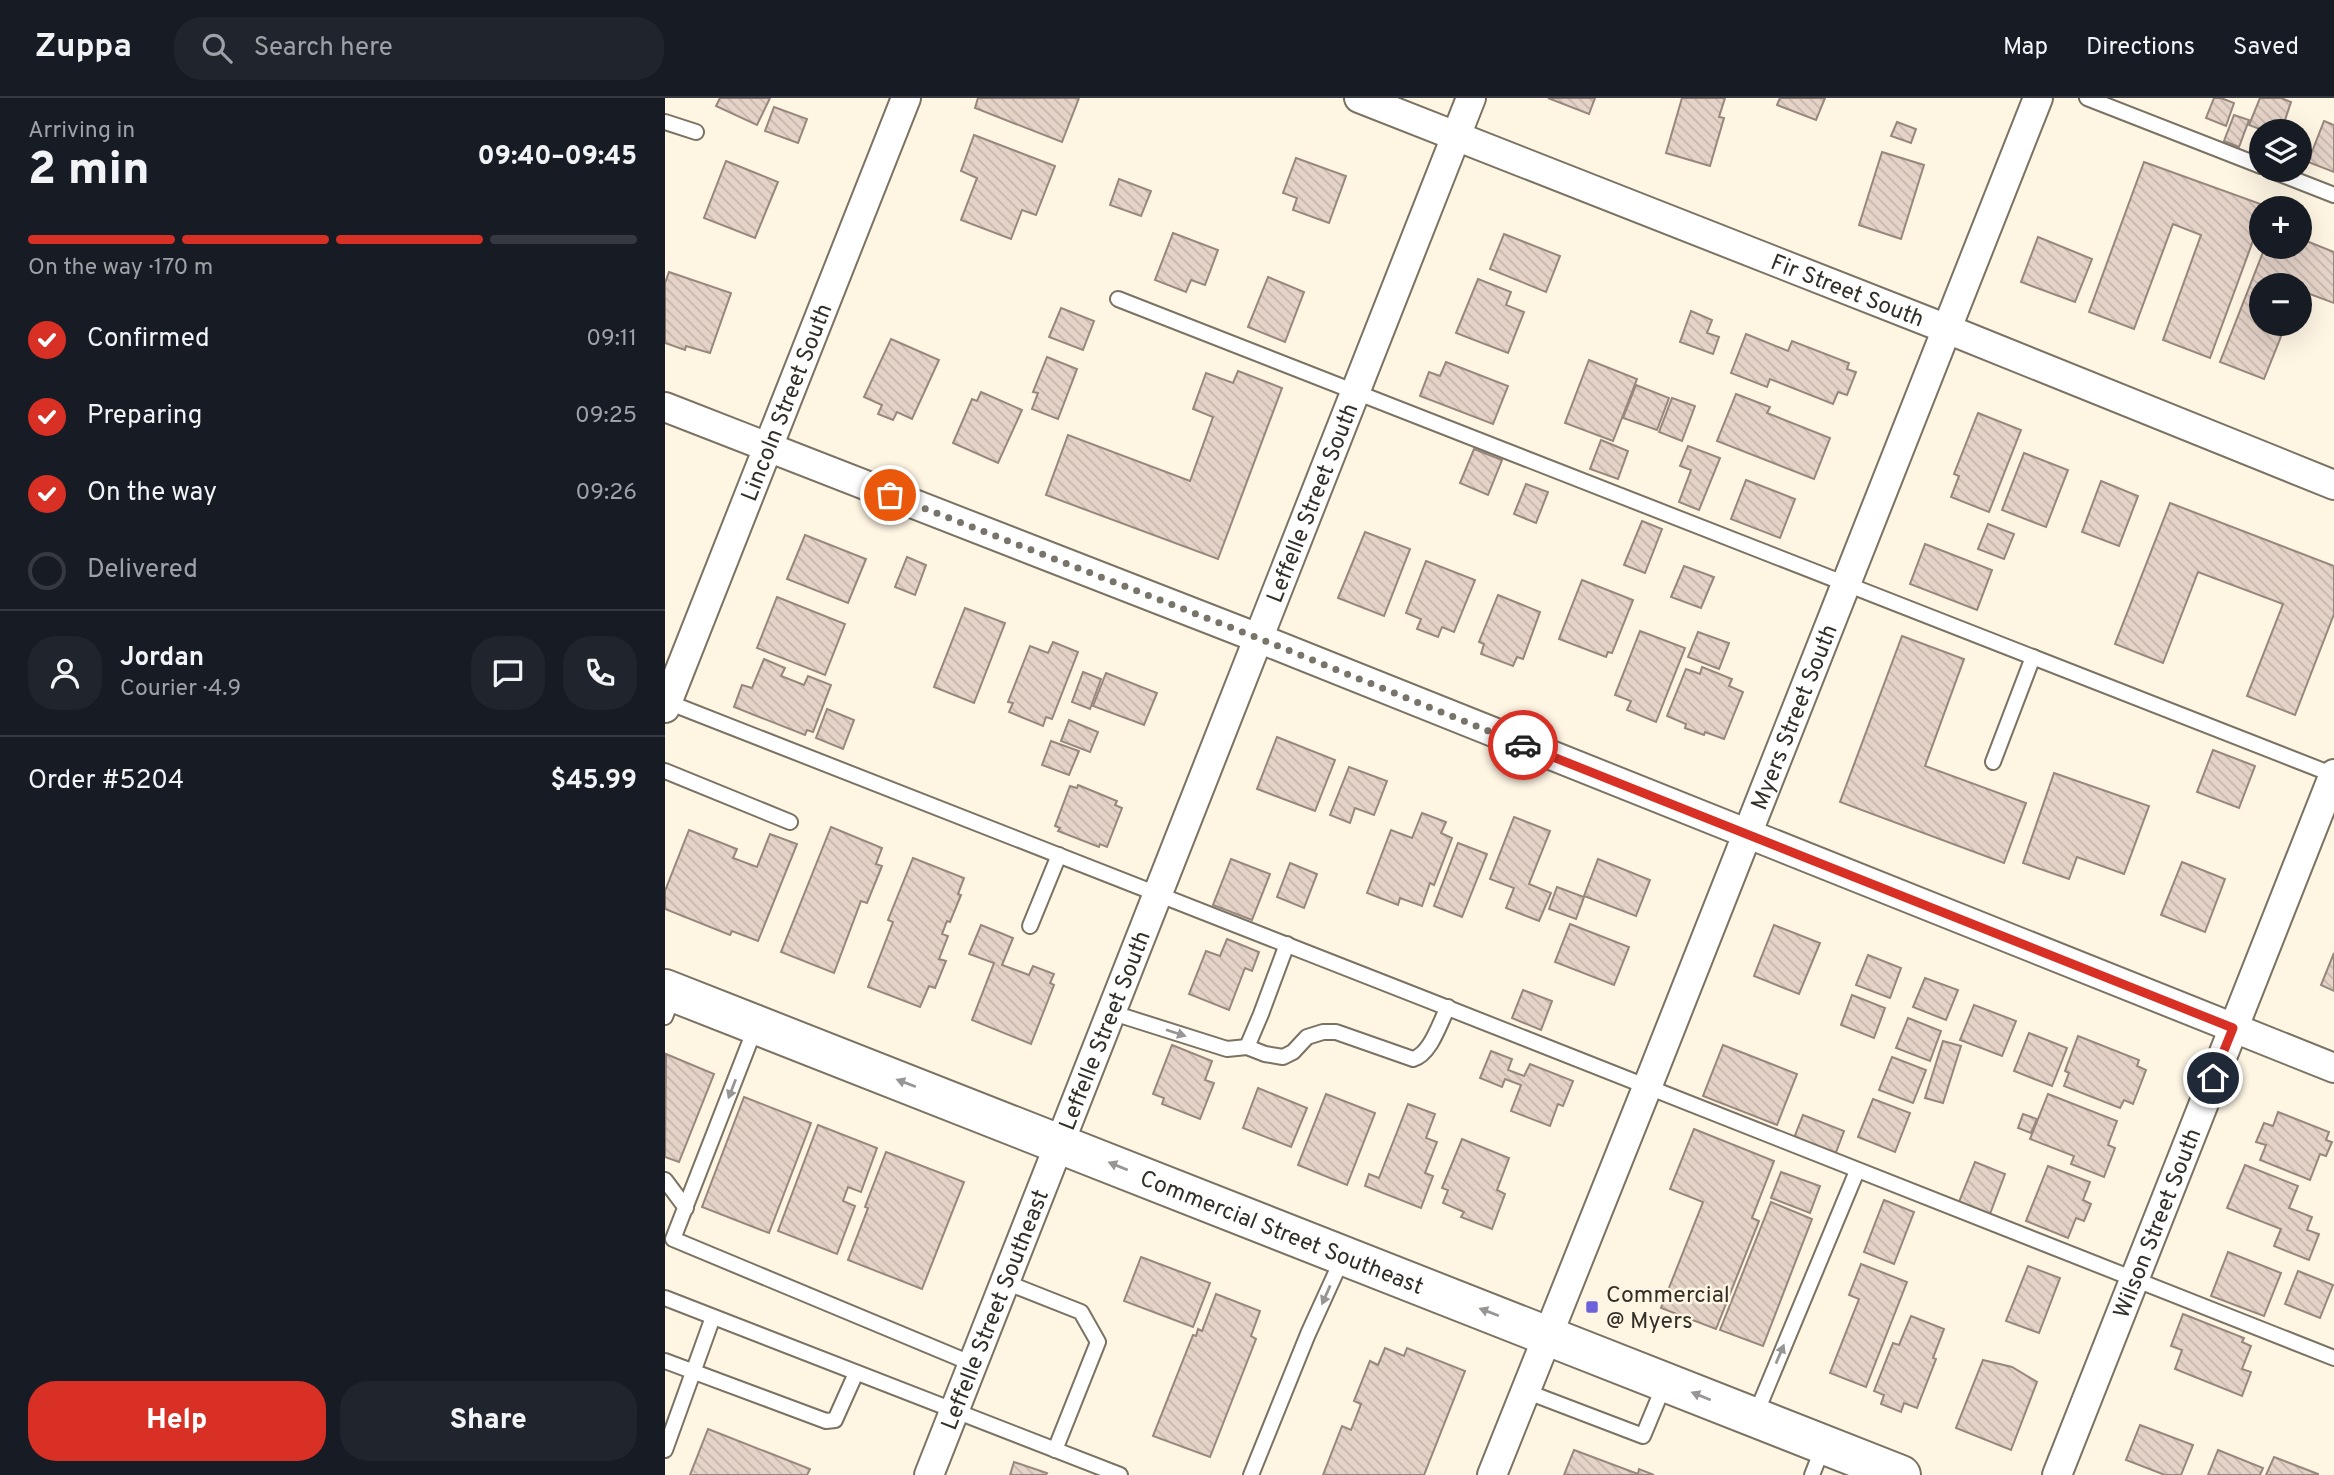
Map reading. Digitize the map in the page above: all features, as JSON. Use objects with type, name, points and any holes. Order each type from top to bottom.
[{"type":"main road","name":"Commercial Street Southeast","points":[[668,999],[757,1025],[1754,1417],[1818,1460],[1901,1475]]},
{"type":"street","name":"Lincoln Street South","points":[[666,704],[906,98]]},
{"type":"street","name":"Fir Street South","points":[[1359,98],[1947,329],[2334,485]]},
{"type":"street","name":"Leffelle Street South","points":[[1059,1143],[1471,98]]},
{"type":"street","name":"Myers Street South","points":[[1492,1475],[2038,98]]},
{"type":"street","points":[[665,407],[1258,638],[2334,1068]]},
{"type":"street","name":"Wilson Street South","points":[[2057,1475],[2334,774]]},
{"type":"street","name":"Leffelle Street Southeast","points":[[929,1475],[1059,1143]]},
{"type":"lane","points":[[2087,98],[2249,161]]},
{"type":"lane","points":[[665,122],[696,132]]},
{"type":"lane","points":[[2301,182],[2334,195]]},
{"type":"lane","points":[[1118,299],[2334,774]]},
{"type":"lane","points":[[1993,762],[2033,657]]},
{"type":"lane","points":[[666,704],[1157,892],[2334,1359]]},
{"type":"lane","points":[[665,771],[790,822]]},
{"type":"lane","points":[[1030,926],[1059,855]]},
{"type":"lane","points":[[1247,1047],[1287,944]]},
{"type":"lane","points":[[1111,1012],[1227,1049],[1247,1047],[1283,1057],[1293,1052],[1307,1037],[1323,1032],[1336,1032],[1413,1059],[1418,1058],[1428,1048],[1448,1007]]},
{"type":"lane","points":[[757,1025],[673,1239],[973,1364]]},
{"type":"lane","points":[[1754,1417],[1857,1171]]},
{"type":"lane","points":[[665,1180],[685,1208]]},
{"type":"lane","points":[[1251,1475],[1308,1334],[1344,1255]]},
{"type":"lane","points":[[1005,1282],[1081,1312],[1098,1342],[1055,1450]]},
{"type":"lane","points":[[665,1298],[1120,1475]]},
{"type":"lane","points":[[665,1450],[713,1317]]},
{"type":"lane","points":[[665,1361],[827,1421],[835,1420],[856,1373]]},
{"type":"lane","points":[[1525,1391],[1643,1436],[1666,1382]]},
{"type":"building","points":[[720,98],[770,98],[757,125],[716,106]]},
{"type":"building","points":[[978,98],[1079,98],[1062,142],[975,108]]},
{"type":"building","points":[[1548,98],[1595,98],[1589,114]]},
{"type":"building","points":[[1682,98],[1725,98],[1719,117],[1724,118],[1710,166],[1666,153]]},
{"type":"building","points":[[1780,98],[1825,98],[1816,120],[1777,105]]},
{"type":"building","points":[[2214,98],[2234,103],[2226,126],[2206,118]]},
{"type":"building","points":[[2260,98],[2281,98],[2291,102],[2285,119],[2251,119]]},
{"type":"building","points":[[774,107],[807,119],[798,143],[765,131]]},
{"type":"building","points":[[2234,115],[2249,120],[2239,147],[2224,141]]},
{"type":"building","points":[[2324,121],[2334,125],[2334,172],[2312,164],[2312,152]]},
{"type":"building","points":[[1897,122],[1916,129],[1911,143],[1891,136]]},
{"type":"building","points":[[974,135],[1055,166],[1036,215],[1022,210],[1011,239],[961,220],[977,178],[961,171]]},
{"type":"building","points":[[1882,152],[1924,165],[1901,239],[1859,225]]},
{"type":"building","points":[[1296,158],[1346,176],[1329,223],[1293,210],[1297,198],[1283,193]]},
{"type":"building","points":[[726,161],[778,182],[755,238],[704,218]]},
{"type":"building","points":[[2144,162],[2249,200],[2249,252],[2210,358],[2163,340],[2201,235],[2173,224],[2134,329],[2089,312]]},
{"type":"building","points":[[1119,179],[1151,191],[1141,216],[1110,205]]},
{"type":"building","points":[[1173,233],[1218,250],[1205,285],[1191,280],[1186,292],[1155,280]]},
{"type":"building","points":[[1504,234],[1560,256],[1546,292],[1490,269]]},
{"type":"building","points":[[2038,237],[2092,259],[2075,302],[2021,282]]},
{"type":"building","points":[[2312,243],[2334,252],[2334,303],[2312,295],[2312,273],[2255,273],[2260,259],[2312,259]]},
{"type":"building","points":[[669,272],[731,293],[710,353],[686,346],[685,350],[665,343],[665,283]]},
{"type":"building","points":[[1268,277],[1304,292],[1285,342],[1248,327]]},
{"type":"building","points":[[1478,279],[1511,292],[1506,305],[1524,312],[1508,353],[1456,333]]},
{"type":"building","points":[[2249,288],[2249,336],[2281,336],[2264,379],[2220,362]]},
{"type":"building","points":[[1061,308],[1094,321],[1083,350],[1049,337]]},
{"type":"building","points":[[1691,311],[1712,320],[1707,333],[1719,337],[1713,354],[1680,342]]},
{"type":"building","points":[[1746,334],[1788,351],[1792,341],[1849,363],[1847,369],[1856,372],[1847,395],[1838,392],[1833,404],[1770,379],[1767,387],[1731,373]]},
{"type":"building","points":[[891,339],[939,360],[912,419],[897,412],[893,420],[878,414],[882,405],[864,397]]},
{"type":"building","points":[[1047,357],[1077,369],[1058,419],[1032,409],[1038,393],[1033,392]]},
{"type":"building","points":[[1589,360],[1637,379],[1613,441],[1565,423]]},
{"type":"building","points":[[1446,362],[1508,386],[1493,424],[1420,396],[1429,372],[1440,376]]},
{"type":"building","points":[[1238,371],[1282,388],[1218,559],[1046,495],[1068,435],[1190,481],[1213,417],[1193,409],[1206,373],[1233,383]]},
{"type":"building","points":[[1636,385],[1669,398],[1657,430],[1623,418]]},
{"type":"building","points":[[981,392],[1022,410],[998,463],[953,443],[972,399],[977,401]]},
{"type":"building","points":[[1736,394],[1770,407],[1767,413],[1830,438],[1814,479],[1717,441]]},
{"type":"building","points":[[1672,398],[1695,406],[1682,441],[1659,432]]},
{"type":"building","points":[[1978,413],[2021,430],[1989,512],[1951,497],[1959,476],[1954,474]]},
{"type":"building","points":[[1601,440],[1628,451],[1618,479],[1590,469]]},
{"type":"building","points":[[1688,446],[1720,458],[1699,510],[1679,502],[1691,470],[1680,466]]},
{"type":"building","points":[[1474,449],[1502,460],[1488,495],[1460,483]]},
{"type":"building","points":[[2024,453],[2068,470],[2046,527],[2002,510]]},
{"type":"building","points":[[1746,480],[1795,499],[1780,538],[1731,519]]},
{"type":"building","points":[[2101,481],[2138,496],[2119,546],[2082,532]]},
{"type":"building","points":[[1526,484],[1548,492],[1536,523],[1514,514]]},
{"type":"building","points":[[2170,503],[2334,566],[2334,614],[2295,715],[2247,696],[2283,604],[2198,572],[2163,663],[2115,644]]},
{"type":"building","points":[[1642,521],[1662,529],[1645,573],[1624,565]]},
{"type":"building","points":[[1988,524],[2014,534],[2004,559],[1978,549]]},
{"type":"building","points":[[1365,532],[1410,549],[1384,616],[1338,598]]},
{"type":"building","points":[[805,535],[866,559],[848,603],[787,579]]},
{"type":"building","points":[[1925,544],[1992,570],[1977,610],[1910,584]]},
{"type":"building","points":[[907,557],[926,565],[915,595],[895,587]]},
{"type":"building","points":[[1426,561],[1475,580],[1454,632],[1442,627],[1438,637],[1417,629],[1421,619],[1406,613]]},
{"type":"building","points":[[1684,566],[1714,577],[1701,608],[1671,597]]},
{"type":"building","points":[[1582,580],[1633,600],[1612,653],[1608,652],[1606,657],[1559,639]]},
{"type":"building","points":[[1498,595],[1540,612],[1523,659],[1517,657],[1513,666],[1481,654],[1484,644],[1479,642]]},
{"type":"building","points":[[777,597],[845,624],[825,675],[757,648]]},
{"type":"building","points":[[965,608],[1005,623],[974,703],[934,687]]},
{"type":"building","points":[[1640,631],[1685,648],[1656,722],[1627,710],[1631,701],[1615,695]]},
{"type":"building","points":[[1698,632],[1729,643],[1719,669],[1688,657]]},
{"type":"building","points":[[1902,636],[1964,659],[1925,766],[2026,803],[2004,863],[1840,802]]},
{"type":"building","points":[[1053,642],[1078,652],[1052,719],[1046,717],[1043,726],[1009,712],[1013,703],[1008,702],[1030,646],[1048,653]]},
{"type":"building","points":[[764,659],[785,668],[781,676],[804,685],[808,676],[831,685],[813,732],[807,730],[805,735],[734,707],[742,685],[752,688]]},
{"type":"building","points":[[1702,667],[1732,679],[1729,686],[1743,692],[1724,739],[1685,728],[1686,724],[1667,716],[1686,669],[1700,674]]},
{"type":"building","points":[[1083,672],[1101,679],[1090,709],[1072,702]]},
{"type":"building","points":[[1106,673],[1157,693],[1144,725],[1093,706]]},
{"type":"building","points":[[827,709],[854,720],[843,749],[816,738]]},
{"type":"building","points":[[1069,720],[1098,732],[1090,752],[1061,741]]},
{"type":"building","points":[[1277,737],[1335,760],[1315,811],[1257,789]]},
{"type":"building","points":[[1051,741],[1079,751],[1069,775],[1042,765]]},
{"type":"building","points":[[2213,750],[2255,766],[2239,808],[2197,792]]},
{"type":"building","points":[[1349,767],[1387,781],[1374,815],[1355,808],[1350,823],[1330,815]]},
{"type":"building","points":[[2054,773],[2149,806],[2124,874],[2077,857],[2069,879],[2023,863]]},
{"type":"building","points":[[1078,785],[1117,801],[1115,805],[1122,808],[1107,847],[1100,844],[1099,847],[1058,831],[1060,828],[1055,826],[1070,786],[1077,788]]},
{"type":"building","points":[[1422,813],[1446,822],[1441,833],[1452,838],[1434,885],[1430,883],[1422,906],[1400,898],[1398,905],[1367,893],[1391,830],[1412,838]]},
{"type":"building","points":[[1514,817],[1550,831],[1529,884],[1551,893],[1539,921],[1506,908],[1514,888],[1490,879]]},
{"type":"building","points":[[831,827],[882,848],[876,864],[882,866],[867,903],[861,901],[834,973],[781,952]]},
{"type":"building","points":[[689,830],[737,849],[733,858],[757,867],[770,834],[797,844],[758,941],[732,931],[730,935],[665,909],[665,891]]},
{"type":"building","points":[[1458,843],[1487,854],[1462,917],[1434,906]]},
{"type":"building","points":[[913,858],[964,878],[958,894],[961,895],[942,934],[948,936],[939,959],[946,961],[935,988],[929,986],[920,1007],[868,987],[893,922],[888,920]]},
{"type":"building","points":[[1231,859],[1270,874],[1252,920],[1213,905]]},
{"type":"building","points":[[1598,859],[1650,880],[1636,916],[1584,896]]},
{"type":"building","points":[[2182,862],[2225,879],[2205,932],[2161,915]]},
{"type":"building","points":[[1290,863],[1317,874],[1304,908],[1277,897]]},
{"type":"building","points":[[1557,887],[1584,897],[1576,919],[1549,909]]},
{"type":"building","points":[[1570,924],[1629,947],[1614,985],[1555,962]]},
{"type":"building","points":[[981,925],[1013,938],[1002,965],[1029,975],[1033,966],[1054,974],[1050,983],[1054,985],[1031,1044],[972,1020],[994,963],[969,954]]},
{"type":"building","points":[[1774,925],[1820,943],[1799,994],[1754,976]]},
{"type":"building","points":[[1227,939],[1259,952],[1252,971],[1245,968],[1229,1010],[1189,994],[1206,951],[1220,956]]},
{"type":"building","points":[[2334,953],[2334,991],[2321,985]]},
{"type":"building","points":[[1868,955],[1901,968],[1890,998],[1856,985]]},
{"type":"building","points":[[1925,978],[1958,990],[1946,1020],[1913,1007]]},
{"type":"building","points":[[1523,990],[1552,1001],[1541,1030],[1512,1018]]},
{"type":"building","points":[[1852,995],[1885,1008],[1874,1038],[1841,1025]]},
{"type":"building","points":[[1974,1005],[2016,1021],[2002,1056],[1960,1040]]},
{"type":"building","points":[[1908,1018],[1941,1031],[1930,1061],[1896,1048]]},
{"type":"building","points":[[2029,1033],[2067,1048],[2052,1086],[2014,1071]]},
{"type":"building","points":[[2078,1036],[2139,1060],[2137,1066],[2146,1070],[2133,1104],[2124,1100],[2120,1108],[2064,1086],[2069,1073],[2065,1071]]},
{"type":"building","points":[[1943,1041],[1961,1046],[1943,1103],[1925,1098]]},
{"type":"building","points":[[1172,1045],[1212,1061],[1205,1080],[1214,1083],[1200,1119],[1162,1104],[1164,1098],[1153,1094]]},
{"type":"building","points":[[1723,1045],[1797,1074],[1777,1125],[1703,1096]]},
{"type":"building","points":[[1491,1051],[1512,1059],[1508,1070],[1524,1076],[1530,1064],[1573,1081],[1563,1106],[1558,1104],[1550,1126],[1511,1111],[1521,1085],[1505,1079],[1502,1087],[1480,1078]]},
{"type":"building","points":[[666,1054],[714,1074],[679,1162],[665,1157]]},
{"type":"building","points":[[1892,1057],[1926,1070],[1913,1103],[1879,1090]]},
{"type":"building","points":[[1258,1088],[1307,1108],[1291,1147],[1243,1128]]},
{"type":"building","points":[[1326,1094],[1375,1113],[1347,1185],[1298,1165]]},
{"type":"building","points":[[2048,1094],[2117,1121],[2108,1145],[2115,1148],[2104,1177],[2071,1164],[2074,1156],[2030,1139]]},
{"type":"building","points":[[744,1097],[811,1123],[769,1233],[702,1207]]},
{"type":"building","points":[[1873,1099],[1910,1113],[1895,1152],[1858,1137]]},
{"type":"building","points":[[1408,1104],[1435,1114],[1426,1138],[1437,1142],[1425,1173],[1433,1176],[1421,1208],[1365,1186],[1369,1174],[1379,1178]]},
{"type":"building","points":[[2278,1112],[2329,1132],[2326,1140],[2332,1142],[2326,1156],[2320,1154],[2310,1180],[2260,1160],[2266,1145],[2256,1142],[2264,1123],[2273,1126]]},
{"type":"building","points":[[2023,1114],[2037,1119],[2031,1133],[2018,1128]]},
{"type":"building","points":[[1803,1115],[1844,1131],[1835,1155],[1794,1138]]},
{"type":"building","points":[[818,1125],[877,1148],[861,1192],[848,1187],[843,1201],[855,1206],[837,1254],[778,1231]]},
{"type":"building","points":[[1694,1129],[1774,1161],[1752,1218],[1759,1221],[1716,1329],[1661,1308],[1703,1202],[1670,1189]]},
{"type":"building","points":[[1462,1139],[1509,1158],[1497,1190],[1505,1194],[1492,1229],[1461,1217],[1464,1212],[1443,1203],[1448,1190],[1442,1188]]},
{"type":"building","points":[[886,1152],[964,1182],[922,1289],[848,1260]]},
{"type":"building","points":[[1975,1162],[2005,1174],[1990,1214],[1959,1202]]},
{"type":"building","points":[[2245,1165],[2298,1186],[2289,1208],[2312,1217],[2307,1230],[2319,1234],[2309,1260],[2274,1246],[2281,1229],[2227,1208]]},
{"type":"building","points":[[2048,1166],[2090,1182],[2083,1200],[2091,1204],[2084,1221],[2076,1218],[2068,1238],[2026,1221]]},
{"type":"building","points":[[1781,1172],[1820,1186],[1810,1213],[1771,1198]]},
{"type":"building","points":[[1884,1200],[1914,1212],[1894,1264],[1864,1252]]},
{"type":"building","points":[[1771,1202],[1812,1219],[1763,1346],[1720,1330]]},
{"type":"building","points":[[2228,1252],[2281,1273],[2264,1316],[2211,1296]]},
{"type":"building","points":[[1141,1257],[1210,1283],[1193,1327],[1124,1301]]},
{"type":"building","points":[[1861,1264],[1907,1282],[1866,1387],[1830,1373],[1859,1299],[1849,1295]]},
{"type":"building","points":[[2028,1266],[2060,1278],[2039,1333],[2006,1321]]},
{"type":"building","points":[[2298,1271],[2333,1285],[2320,1318],[2285,1304]]},
{"type":"building","points":[[1216,1294],[1260,1311],[1251,1336],[1256,1339],[1210,1457],[1153,1436],[1193,1335],[1196,1336],[1198,1329],[1202,1331]]},
{"type":"building","points":[[2183,1314],[2244,1338],[2242,1342],[2251,1346],[2242,1369],[2251,1372],[2242,1396],[2175,1369],[2182,1350],[2171,1346]]},
{"type":"building","points":[[1911,1316],[1944,1329],[1933,1358],[1936,1359],[1917,1408],[1904,1403],[1901,1412],[1881,1404],[1884,1395],[1874,1391],[1893,1343],[1899,1345]]},
{"type":"building","points":[[1385,1348],[1404,1356],[1407,1348],[1465,1371],[1424,1475],[1323,1475],[1342,1426],[1351,1430],[1361,1404],[1354,1401],[1370,1361],[1378,1365]]},
{"type":"building","points":[[1983,1360],[2012,1367],[2037,1382],[2011,1450],[1956,1428]]},
{"type":"building","points":[[2140,1425],[2193,1445],[2181,1475],[2165,1475],[2126,1460]]},
{"type":"building","points":[[708,1429],[810,1469],[807,1475],[690,1475]]},
{"type":"building","points":[[1574,1450],[1638,1474],[1639,1469],[1654,1475],[1564,1475]]},
{"type":"building","points":[[2218,1450],[2263,1468],[2260,1475],[2208,1475]]},
{"type":"building","points":[[2274,1457],[2318,1474],[2318,1475],[2266,1475]]},
{"type":"building","points":[[1014,1462],[1047,1473],[1010,1475]]},
{"type":"way so far","points":[[890,495],[1258,638],[1523,745]]},
{"type":"place","name":"Commercial @ Myers","points":[[1592,1307]]},
{"type":"route","points":[[1523,745],[2233,1028],[2213,1078]]}]
